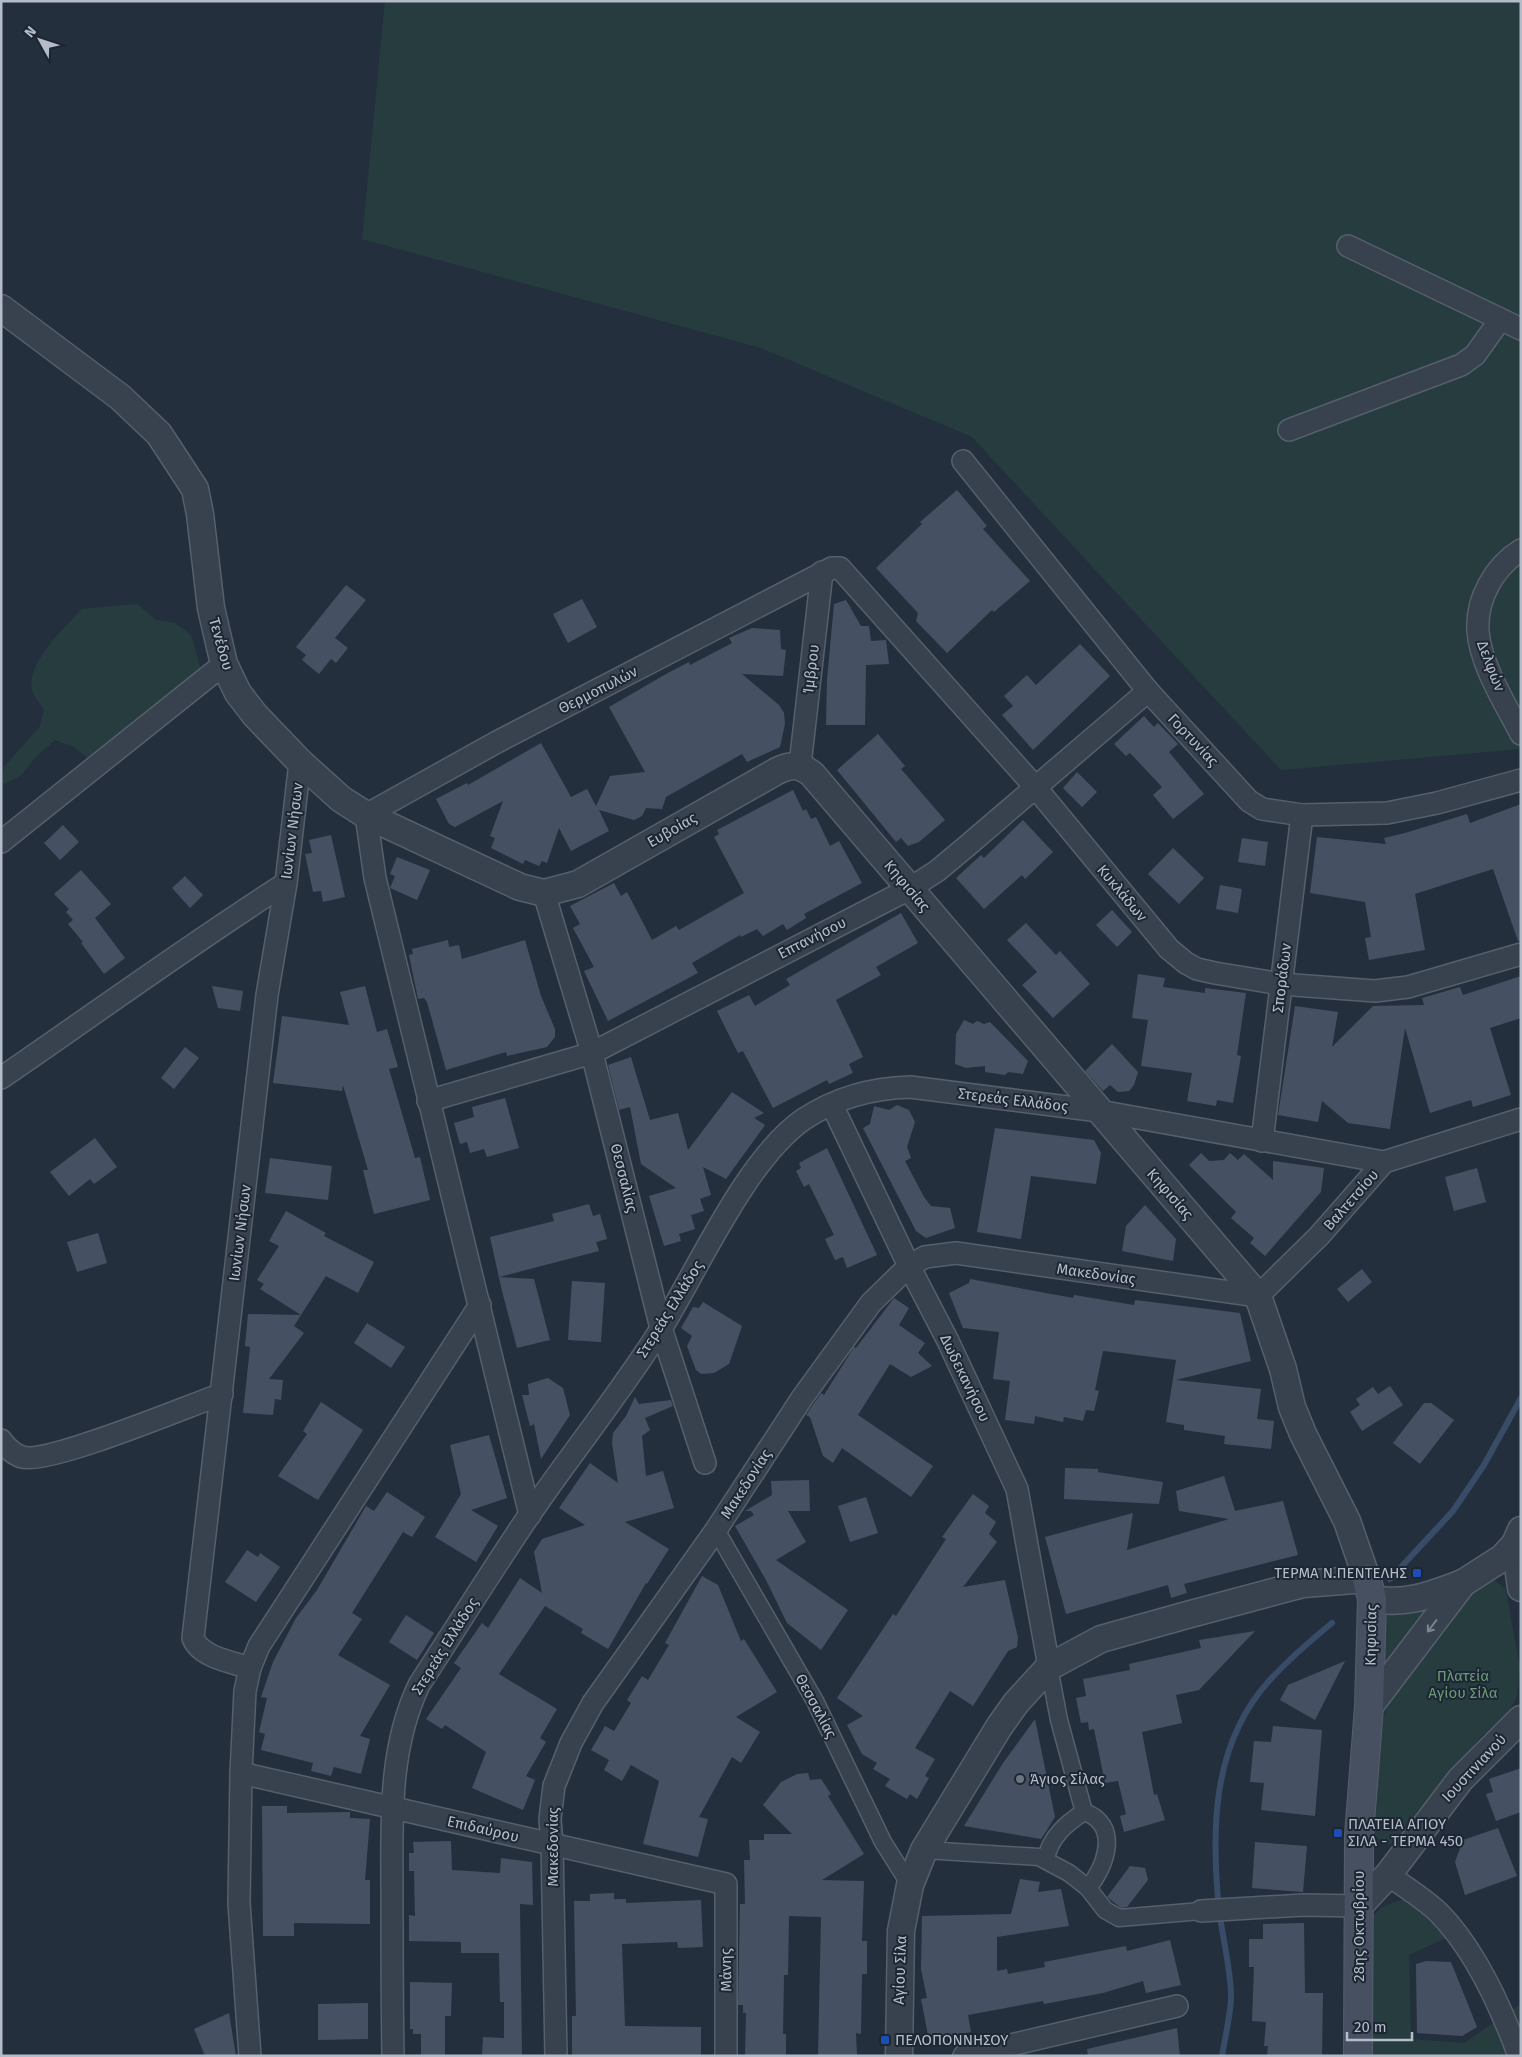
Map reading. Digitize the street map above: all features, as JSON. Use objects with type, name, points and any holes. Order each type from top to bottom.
[{"type":"main road","name":"Κηφισίας","points":[[1369,1707],[1370,1589]]},
{"type":"main road","name":"28ης Οκτωβρίου","points":[[1358,2056],[1359,1835],[1369,1707]]},
{"type":"street","points":[[1348,246],[1521,329]]},
{"type":"street","name":"Τενέδου","points":[[1,308],[120,398],[160,434],[194,489],[200,514],[211,608],[224,664],[238,693],[255,715],[300,762],[334,793],[366,815],[520,887],[544,893]]},
{"type":"street","points":[[1289,430],[1462,365],[1474,355],[1500,320]]},
{"type":"street","name":"Γορτυνίας","points":[[963,461],[1148,691],[1249,801],[1262,809],[1302,815],[1387,812],[1461,797],[1521,780]]},
{"type":"street","name":"Δελφών","points":[[1521,550],[1511,556],[1491,578],[1481,601],[1478,632],[1486,664],[1521,734]]},
{"type":"street","name":"Κυκλάδων","points":[[827,570],[840,568],[1036,788],[1168,949],[1197,969],[1281,984],[1375,991],[1408,987],[1521,954]]},
{"type":"street","name":"Ίμβρου","points":[[800,765],[827,570]]},
{"type":"street","name":"Θερμοπυλών","points":[[366,815],[497,742],[827,570]]},
{"type":"street","points":[[1,842],[224,664]]},
{"type":"street","name":"Επτανήσου","points":[[428,1101],[592,1053],[909,889],[937,871],[1148,691]]},
{"type":"street","name":"Ιωνίων Νήσων","points":[[250,1668],[203,1651],[193,1638],[266,1004],[286,883],[300,762]]},
{"type":"street","name":"Κηφισίας","points":[[800,765],[812,774],[1258,1296],[1283,1369],[1292,1407],[1303,1434],[1347,1521],[1370,1589]]},
{"type":"street","name":"Ευβοίας","points":[[544,893],[578,884],[777,771],[789,766],[800,765]]},
{"type":"street","points":[[366,815],[375,878],[530,1515]]},
{"type":"street","name":"Σποράδων","points":[[1262,1140],[1302,815]]},
{"type":"street","points":[[1,1078],[226,922],[286,883]]},
{"type":"street","name":"Θεσσαλίας","points":[[544,893],[592,1053],[661,1328],[705,1463]]},
{"type":"street","name":"Στερεάς Ελλάδος","points":[[393,2056],[392,1808],[398,1746],[406,1710],[419,1685],[530,1515],[661,1328],[742,1189],[781,1140],[804,1120],[847,1097],[867,1091],[910,1087],[1099,1111],[1384,1162]]},
{"type":"street","name":"Δωδεκανήσου","points":[[832,1105],[909,1266],[948,1341],[1017,1489],[1049,1667]]},
{"type":"street","name":"Βαλτετσίου","points":[[1258,1296],[1319,1236],[1384,1162],[1521,1119]]},
{"type":"street","name":"Μακεδονίας","points":[[556,2056],[550,1819],[554,1786],[571,1743],[593,1703],[716,1530],[802,1398],[865,1310],[909,1266],[925,1257],[956,1253],[1258,1296]]},
{"type":"street","points":[[250,2056],[239,1903],[241,1773],[244,1710],[250,1668],[259,1646],[480,1305]]},
{"type":"street","points":[[1,1440],[6,1446],[22,1457],[55,1454],[222,1394]]},
{"type":"street","name":"Θεσσαλίας","points":[[716,1530],[815,1701],[883,1842],[910,1885]]},
{"type":"street","points":[[1369,1707],[1463,1584],[1490,1568],[1518,1537]]},
{"type":"street","points":[[1518,1537],[1521,1588]]},
{"type":"street","name":"Αγίου Σίλα","points":[[899,2056],[901,1931],[910,1885],[924,1850],[999,1727],[1016,1703],[1049,1667],[1101,1639],[1303,1584],[1370,1589],[1392,1602],[1418,1600],[1463,1584]]},
{"type":"street","points":[[1049,1667],[1058,1720],[1084,1812],[1098,1820],[1108,1842],[1102,1870],[1088,1888]]},
{"type":"street","name":"Ιουστινιανού","points":[[1359,1906],[1388,1875],[1460,1780],[1518,1722]]},
{"type":"street","name":"Επιδαύρου","points":[[241,1773],[726,1884]]},
{"type":"street","points":[[1046,1859],[1052,1840],[1072,1820],[1084,1812]]},
{"type":"street","points":[[924,1850],[1046,1859],[1069,1873],[1088,1888],[1105,1910],[1119,1918],[1238,1908],[1304,1905],[1359,1906]]},
{"type":"street","points":[[1388,1875],[1437,1911],[1468,1947],[1511,2034],[1519,2056]]},
{"type":"street","name":"Μάνης","points":[[726,1884],[726,2056]]},
{"type":"street","points":[[964,2056],[1177,2006]]},
{"type":"green space","points":[[385,1],[1521,1],[1521,749],[1281,770],[972,437],[761,348],[362,239]]},
{"type":"green space","points":[[137,604],[156,620],[175,623],[191,635],[202,672],[90,760],[74,747],[55,740],[37,756],[20,776],[2,785],[4,767],[40,726],[44,710],[32,690],[32,680],[35,668],[48,646],[82,609]]},
{"type":"green space","name":"Πλατεία Αγίου Σίλα","points":[[1492,1578],[1506,1590],[1520,1668],[1517,1696],[1506,1718],[1482,1736],[1442,1781],[1406,1840],[1386,1845],[1373,1835],[1372,1764],[1376,1737],[1392,1694],[1476,1584]]},
{"type":"green space","points":[[1382,1607],[1401,1614],[1427,1608],[1381,1672]]},
{"type":"green space","points":[[1406,1898],[1427,1910],[1448,1937],[1409,1955],[1411,2039],[1464,2043],[1521,2004],[1521,2056],[1369,2056],[1368,1921],[1382,1907]]},
{"type":"building","points":[[957,490],[987,526],[983,529],[1030,581],[994,612],[992,610],[947,653],[916,621],[918,613],[876,568],[922,524],[920,522]]},
{"type":"building","points":[[346,585],[366,600],[335,638],[348,648],[336,663],[331,659],[319,674],[302,660],[306,655],[296,647]]},
{"type":"building","points":[[582,599],[597,627],[568,643],[553,614]]},
{"type":"building","points":[[846,600],[861,626],[869,626],[871,641],[886,640],[889,664],[866,665],[865,725],[826,725],[827,680],[834,604]]},
{"type":"building","points":[[752,628],[780,630],[781,649],[786,650],[783,676],[742,674],[779,705],[784,713],[785,724],[780,747],[747,762],[742,754],[666,797],[662,809],[646,808],[642,816],[634,820],[599,810],[609,831],[571,851],[559,828],[547,863],[542,861],[539,866],[525,860],[523,864],[491,848],[495,838],[490,836],[503,801],[455,827],[449,824],[436,799],[467,783],[468,785],[541,743],[571,797],[587,789],[596,806],[610,776],[645,772],[609,707],[689,662],[690,665],[732,643],[729,638]]},
{"type":"building","points":[[1080,644],[1110,676],[1033,750],[1002,715],[1013,706],[1004,696],[1027,675],[1036,685]]},
{"type":"building","points":[[1144,716],[1154,727],[1158,723],[1178,744],[1169,752],[1204,794],[1173,819],[1153,795],[1162,787],[1130,753],[1126,756],[1114,744]]},
{"type":"building","points":[[878,734],[905,766],[901,769],[945,820],[919,842],[908,846],[901,838],[896,842],[837,770]]},
{"type":"building","points":[[1077,772],[1097,792],[1082,807],[1063,788]]},
{"type":"building","points":[[793,790],[803,811],[806,809],[811,819],[816,817],[830,846],[839,841],[862,883],[804,914],[806,918],[787,930],[783,924],[763,936],[757,929],[741,937],[740,935],[692,963],[698,973],[608,1021],[584,971],[594,967],[573,928],[580,924],[570,906],[614,883],[621,896],[627,892],[652,940],[676,926],[679,930],[744,893],[714,837],[719,834],[717,830]]},
{"type":"building","points":[[1521,804],[1521,941],[1518,941],[1493,869],[1415,894],[1425,950],[1369,960],[1365,938],[1371,937],[1365,902],[1310,893],[1317,837],[1386,844],[1384,838],[1467,814],[1470,823]]},
{"type":"building","points":[[1023,820],[1053,852],[1025,879],[1022,875],[984,909],[956,878],[981,855],[984,858]]},
{"type":"building","points":[[63,825],[79,842],[60,860],[44,843]]},
{"type":"building","points":[[331,835],[345,897],[323,902],[321,891],[313,892],[305,854],[312,853],[309,840]]},
{"type":"building","points":[[1242,838],[1268,842],[1265,866],[1238,862]]},
{"type":"building","points":[[1173,848],[1204,878],[1179,904],[1148,874]]},
{"type":"building","points":[[397,857],[430,870],[417,900],[390,888],[395,876],[390,874]]},
{"type":"building","points":[[81,870],[111,904],[95,918],[125,958],[104,974],[81,943],[83,942],[68,924],[73,920],[66,912],[69,909],[54,894]]},
{"type":"building","points":[[185,876],[203,895],[190,908],[172,888]]},
{"type":"building","points":[[1220,885],[1242,889],[1238,913],[1216,909]]},
{"type":"building","points":[[1112,910],[1132,932],[1117,947],[1096,925]]},
{"type":"building","points":[[901,913],[918,943],[876,967],[881,975],[836,1000],[863,1057],[849,1064],[853,1073],[829,1084],[827,1080],[773,1108],[743,1051],[738,1053],[717,1011],[749,995],[755,1006],[790,985],[786,979]]},
{"type":"building","points":[[1026,923],[1056,955],[1060,951],[1090,984],[1053,1018],[1022,985],[1037,972],[1007,940]]},
{"type":"building","points":[[448,940],[449,947],[459,945],[462,959],[525,940],[541,996],[555,1029],[555,1037],[547,1047],[507,1056],[506,1052],[446,1070],[427,1002],[424,998],[418,999],[409,955],[413,954],[412,949]]},
{"type":"building","points":[[1138,974],[1165,978],[1163,987],[1205,993],[1205,988],[1246,993],[1237,1055],[1241,1056],[1233,1103],[1217,1100],[1216,1106],[1187,1101],[1192,1073],[1141,1066],[1148,1020],[1132,1018]]},
{"type":"building","points":[[1521,976],[1521,1018],[1490,1028],[1511,1095],[1473,1107],[1471,1100],[1430,1113],[1405,1028],[1390,1129],[1348,1123],[1322,1101],[1318,1122],[1278,1115],[1295,1006],[1338,1012],[1332,1047],[1373,1006],[1424,1005],[1422,998],[1460,987],[1463,995]]},
{"type":"building","points":[[212,986],[243,991],[240,1011],[218,1008]]},
{"type":"building","points":[[365,986],[377,1032],[387,1029],[398,1067],[389,1069],[415,1158],[420,1157],[430,1200],[374,1214],[363,1170],[368,1170],[343,1085],[342,1091],[273,1083],[282,1016],[349,1025],[340,992]]},
{"type":"building","points":[[964,1020],[973,1024],[977,1021],[984,1024],[990,1022],[1028,1061],[1023,1074],[1008,1072],[1005,1075],[985,1072],[985,1066],[966,1068],[955,1064],[956,1034]]},
{"type":"building","points":[[1112,1044],[1138,1072],[1134,1085],[1129,1091],[1118,1092],[1110,1085],[1103,1091],[1085,1071]]},
{"type":"building","points":[[185,1047],[199,1058],[174,1089],[161,1078]]},
{"type":"building","points":[[631,1057],[650,1120],[678,1113],[688,1150],[732,1092],[764,1113],[754,1118],[765,1125],[726,1179],[703,1167],[711,1195],[700,1199],[704,1211],[691,1215],[695,1229],[679,1234],[681,1241],[664,1246],[649,1196],[676,1188],[641,1164],[630,1107],[619,1110],[608,1065]]},
{"type":"building","points":[[505,1098],[519,1148],[487,1157],[484,1149],[470,1153],[467,1142],[460,1144],[454,1123],[474,1117],[472,1107]]},
{"type":"building","points":[[897,1105],[909,1110],[915,1122],[907,1147],[911,1158],[905,1161],[924,1197],[931,1206],[950,1208],[955,1228],[926,1238],[916,1231],[863,1128],[870,1124],[874,1106],[889,1110]]},
{"type":"building","points":[[995,1128],[1094,1140],[1101,1153],[1096,1184],[1031,1176],[1021,1239],[977,1232]]},
{"type":"building","points":[[95,1138],[117,1167],[94,1184],[90,1179],[69,1196],[50,1172]]},
{"type":"building","points":[[827,1148],[877,1255],[847,1268],[843,1257],[835,1260],[825,1239],[834,1235],[809,1184],[804,1187],[796,1171],[801,1168],[799,1163]]},
{"type":"building","points":[[1201,1153],[1209,1161],[1224,1160],[1230,1153],[1238,1160],[1244,1154],[1273,1180],[1273,1161],[1324,1168],[1321,1192],[1265,1256],[1250,1243],[1254,1238],[1231,1218],[1236,1212],[1189,1165]]},
{"type":"building","points":[[270,1158],[332,1166],[328,1200],[265,1193]]},
{"type":"building","points":[[1477,1168],[1486,1202],[1454,1211],[1445,1177]]},
{"type":"building","points":[[589,1204],[593,1216],[600,1214],[607,1239],[596,1242],[599,1251],[499,1277],[534,1279],[550,1340],[517,1348],[502,1291],[490,1237],[554,1221],[552,1214]]},
{"type":"building","points":[[1145,1205],[1176,1239],[1173,1261],[1122,1251],[1126,1226]]},
{"type":"building","points":[[286,1211],[326,1233],[324,1236],[374,1262],[358,1293],[326,1276],[301,1315],[260,1289],[264,1284],[257,1280],[279,1246],[269,1241]]},
{"type":"building","points":[[98,1233],[107,1263],[77,1272],[67,1242]]},
{"type":"building","points":[[1362,1269],[1372,1282],[1348,1302],[1337,1289]]},
{"type":"building","points":[[970,1279],[1073,1298],[1074,1295],[1134,1305],[1135,1300],[1240,1313],[1251,1361],[1176,1380],[1261,1389],[1257,1419],[1274,1421],[1271,1449],[1224,1444],[1225,1436],[1184,1430],[1184,1425],[1166,1422],[1176,1360],[1113,1352],[1103,1351],[1095,1390],[1099,1391],[1094,1411],[1086,1410],[1083,1421],[1064,1417],[1063,1422],[1035,1416],[1034,1424],[1005,1420],[1010,1381],[993,1379],[999,1332],[963,1328],[949,1293],[969,1283]]},
{"type":"building","points":[[572,1281],[605,1283],[601,1342],[568,1340]]},
{"type":"building","points":[[894,1298],[909,1308],[899,1325],[925,1343],[918,1353],[932,1366],[911,1377],[890,1364],[858,1415],[933,1466],[911,1497],[842,1448],[833,1463],[823,1456],[810,1417],[806,1415],[821,1393],[824,1395],[854,1347],[856,1348]]},
{"type":"building","points":[[703,1302],[742,1326],[729,1364],[714,1373],[701,1374],[696,1370],[687,1346],[692,1336],[681,1328],[693,1307],[699,1308]]},
{"type":"building","points":[[248,1314],[301,1315],[294,1326],[304,1333],[269,1379],[283,1380],[281,1400],[275,1399],[273,1415],[243,1413],[250,1347],[245,1346]]},
{"type":"building","points":[[367,1323],[405,1347],[391,1368],[354,1343]]},
{"type":"building","points":[[548,1378],[563,1388],[570,1415],[541,1459],[534,1424],[530,1426],[522,1395],[529,1395],[528,1384]]},
{"type":"building","points":[[1390,1386],[1403,1405],[1362,1431],[1350,1412],[1360,1405],[1356,1399],[1373,1387],[1378,1394]]},
{"type":"building","points":[[635,1397],[639,1404],[671,1400],[673,1406],[645,1418],[650,1430],[642,1436],[646,1476],[663,1471],[674,1508],[625,1522],[669,1549],[646,1583],[608,1649],[581,1633],[583,1629],[545,1606],[499,1674],[557,1709],[540,1738],[546,1742],[526,1776],[535,1780],[523,1810],[472,1788],[486,1752],[445,1725],[442,1729],[426,1719],[461,1668],[454,1663],[482,1623],[488,1628],[520,1578],[542,1593],[534,1552],[542,1539],[585,1525],[559,1508],[590,1463],[618,1483],[612,1443],[613,1433],[626,1416]]},
{"type":"building","points":[[321,1402],[363,1430],[318,1500],[278,1476],[307,1434],[303,1431]]},
{"type":"building","points":[[1424,1403],[1431,1403],[1454,1420],[1420,1464],[1393,1443]]},
{"type":"building","points":[[489,1435],[507,1498],[471,1510],[498,1526],[476,1562],[435,1537],[461,1494],[450,1445]]},
{"type":"building","points":[[1065,1468],[1098,1469],[1098,1472],[1163,1482],[1159,1504],[1064,1499]]},
{"type":"building","points":[[1224,1476],[1235,1511],[1283,1501],[1298,1555],[1184,1584],[1187,1593],[1171,1598],[1168,1585],[1066,1614],[1045,1537],[1133,1513],[1127,1550],[1229,1519],[1179,1511],[1176,1491]]},
{"type":"building","points":[[809,1480],[810,1511],[788,1511],[806,1542],[776,1560],[848,1610],[821,1650],[787,1623],[767,1582],[735,1526],[754,1515],[751,1511],[745,1511],[772,1495],[771,1481]]},
{"type":"building","points":[[387,1492],[425,1517],[412,1537],[403,1532],[352,1613],[362,1619],[338,1655],[390,1685],[360,1736],[370,1739],[361,1774],[334,1767],[331,1776],[311,1771],[313,1763],[261,1750],[265,1734],[259,1732],[267,1698],[261,1697],[273,1662],[296,1618],[317,1590],[366,1506],[374,1511]]},
{"type":"building","points":[[973,1494],[989,1506],[985,1513],[996,1522],[989,1534],[997,1542],[963,1587],[1005,1580],[1018,1638],[1017,1647],[1008,1651],[973,1706],[950,1691],[915,1748],[935,1759],[925,1776],[929,1778],[917,1799],[910,1794],[907,1799],[885,1786],[890,1779],[873,1769],[877,1763],[862,1754],[847,1725],[863,1716],[837,1698],[893,1614],[896,1616],[946,1539],[942,1537]]},
{"type":"building","points":[[866,1497],[878,1533],[850,1542],[838,1506]]},
{"type":"building","points":[[247,1550],[258,1557],[260,1553],[280,1567],[256,1602],[225,1582]]},
{"type":"building","points":[[702,1576],[718,1585],[741,1641],[744,1639],[777,1692],[736,1717],[760,1732],[741,1763],[732,1757],[699,1817],[708,1819],[698,1857],[643,1844],[659,1781],[631,1765],[622,1781],[604,1770],[609,1760],[591,1750],[605,1726],[614,1731],[631,1703],[627,1700],[642,1676],[648,1680],[669,1645],[665,1643]]},
{"type":"building","points":[[406,1615],[434,1633],[417,1660],[389,1642]]},
{"type":"building","points":[[1255,1631],[1199,1690],[1176,1695],[1182,1723],[1142,1732],[1154,1795],[1157,1794],[1165,1820],[1124,1832],[1120,1816],[1126,1814],[1118,1781],[1105,1783],[1094,1729],[1089,1730],[1088,1722],[1081,1723],[1076,1698],[1086,1696],[1083,1679],[1130,1670],[1129,1664],[1201,1648],[1199,1640]]},
{"type":"building","points":[[1345,1661],[1315,1720],[1280,1700],[1288,1685]]},
{"type":"building","name":"Άγιος Σίλας","points":[[1035,1719],[1055,1817],[1047,1830],[1041,1839],[964,1826],[1003,1763]]},
{"type":"building","points":[[1273,1726],[1322,1730],[1315,1816],[1261,1810],[1264,1783],[1250,1782],[1254,1741],[1271,1742]]},
{"type":"building","points":[[1521,1768],[1521,1812],[1496,1821],[1486,1794],[1493,1792],[1489,1779]]},
{"type":"building","points":[[808,1773],[810,1780],[821,1779],[831,1794],[828,1796],[864,1854],[822,1880],[864,1881],[862,1941],[867,1941],[867,1974],[862,1974],[861,2034],[856,2033],[857,2056],[818,2056],[821,1917],[789,1916],[788,1975],[784,1975],[783,2034],[786,2034],[786,2056],[745,2056],[746,2013],[743,2013],[743,2005],[738,2005],[740,1904],[745,1904],[744,1860],[750,1860],[749,1840],[764,1840],[764,1834],[792,1834],[763,1805],[781,1782],[797,1774]]},
{"type":"building","points":[[262,1806],[287,1806],[287,1813],[350,1812],[350,1818],[370,1819],[365,1880],[370,1880],[370,1924],[294,1923],[294,1936],[263,1936]]},
{"type":"building","points":[[1498,1828],[1517,1876],[1465,1895],[1455,1862],[1463,1840]]},
{"type":"building","points":[[451,1841],[452,1870],[500,1873],[501,1858],[532,1862],[533,1905],[520,1904],[522,2056],[482,2056],[483,2037],[504,2038],[504,2002],[500,2002],[499,1953],[461,1953],[461,1942],[409,1941],[409,1915],[415,1916],[414,1871],[409,1871],[409,1853],[414,1853],[413,1842]]},
{"type":"building","points":[[1255,1842],[1307,1846],[1303,1892],[1252,1888]]},
{"type":"building","points":[[1130,1866],[1145,1868],[1148,1880],[1127,1907],[1121,1908],[1107,1897]]},
{"type":"building","points":[[1020,1879],[1040,1882],[1038,1892],[1061,1889],[1069,1926],[997,1937],[997,1971],[1007,1969],[1008,1974],[1045,1967],[1044,1962],[1126,1946],[1127,1951],[1170,1940],[1181,1985],[1146,1993],[1143,1981],[1103,1993],[1044,2004],[1043,2001],[968,2015],[971,2032],[929,2040],[921,1999],[927,1998],[921,1969],[922,1916],[1011,1914]]},
{"type":"building","points":[[614,1893],[614,1899],[626,1899],[626,1903],[701,1900],[703,1947],[678,1948],[677,1942],[622,1944],[625,2026],[701,2027],[701,2056],[572,2056],[572,2016],[576,2016],[574,1901],[590,1901],[590,1894]]},
{"type":"building","points":[[1304,1923],[1305,1993],[1323,1993],[1322,2056],[1267,2056],[1268,2046],[1264,2046],[1266,2022],[1252,2021],[1254,1967],[1249,1967],[1249,1939],[1263,1939],[1263,1924]]},
{"type":"building","points":[[1426,1961],[1451,1962],[1477,2027],[1462,2036],[1417,2033],[1416,1964]]},
{"type":"building","points":[[410,1982],[452,1983],[451,2016],[445,2016],[445,2056],[421,2056],[421,2034],[413,2034],[413,2029],[410,2029]]},
{"type":"building","points":[[368,2003],[368,2039],[318,2040],[318,2004]]},
{"type":"building","points":[[229,2013],[236,2056],[205,2056],[194,2029]]},
{"type":"building","points":[[1177,2028],[1180,2056],[1088,2056],[1087,2049]]},
{"type":"waterway","points":[[1390,1579],[1453,1511],[1484,1465],[1521,1398]]},
{"type":"waterway","points":[[1222,2056],[1230,2013],[1231,1989],[1219,1909],[1215,1849],[1216,1819],[1226,1761],[1236,1733],[1249,1707],[1268,1682],[1299,1651],[1332,1623]]},
{"type":"place","name":"ΤΕΡΜΑ Ν.ΠΕΝΤΕΛΗΣ","points":[[1417,1573]]},
{"type":"place","name":"Άγιος Σίλας","points":[[1020,1779]]},
{"type":"place","name":"ΠΛΑΤΕΙΑ ΑΓΙΟΥ ΣΙΛΑ - ΤΕΡΜΑ 450","points":[[1338,1833]]},
{"type":"place","name":"ΠΕΛΟΠΟΝΝΗΣΟΥ","points":[[885,2040]]}]
